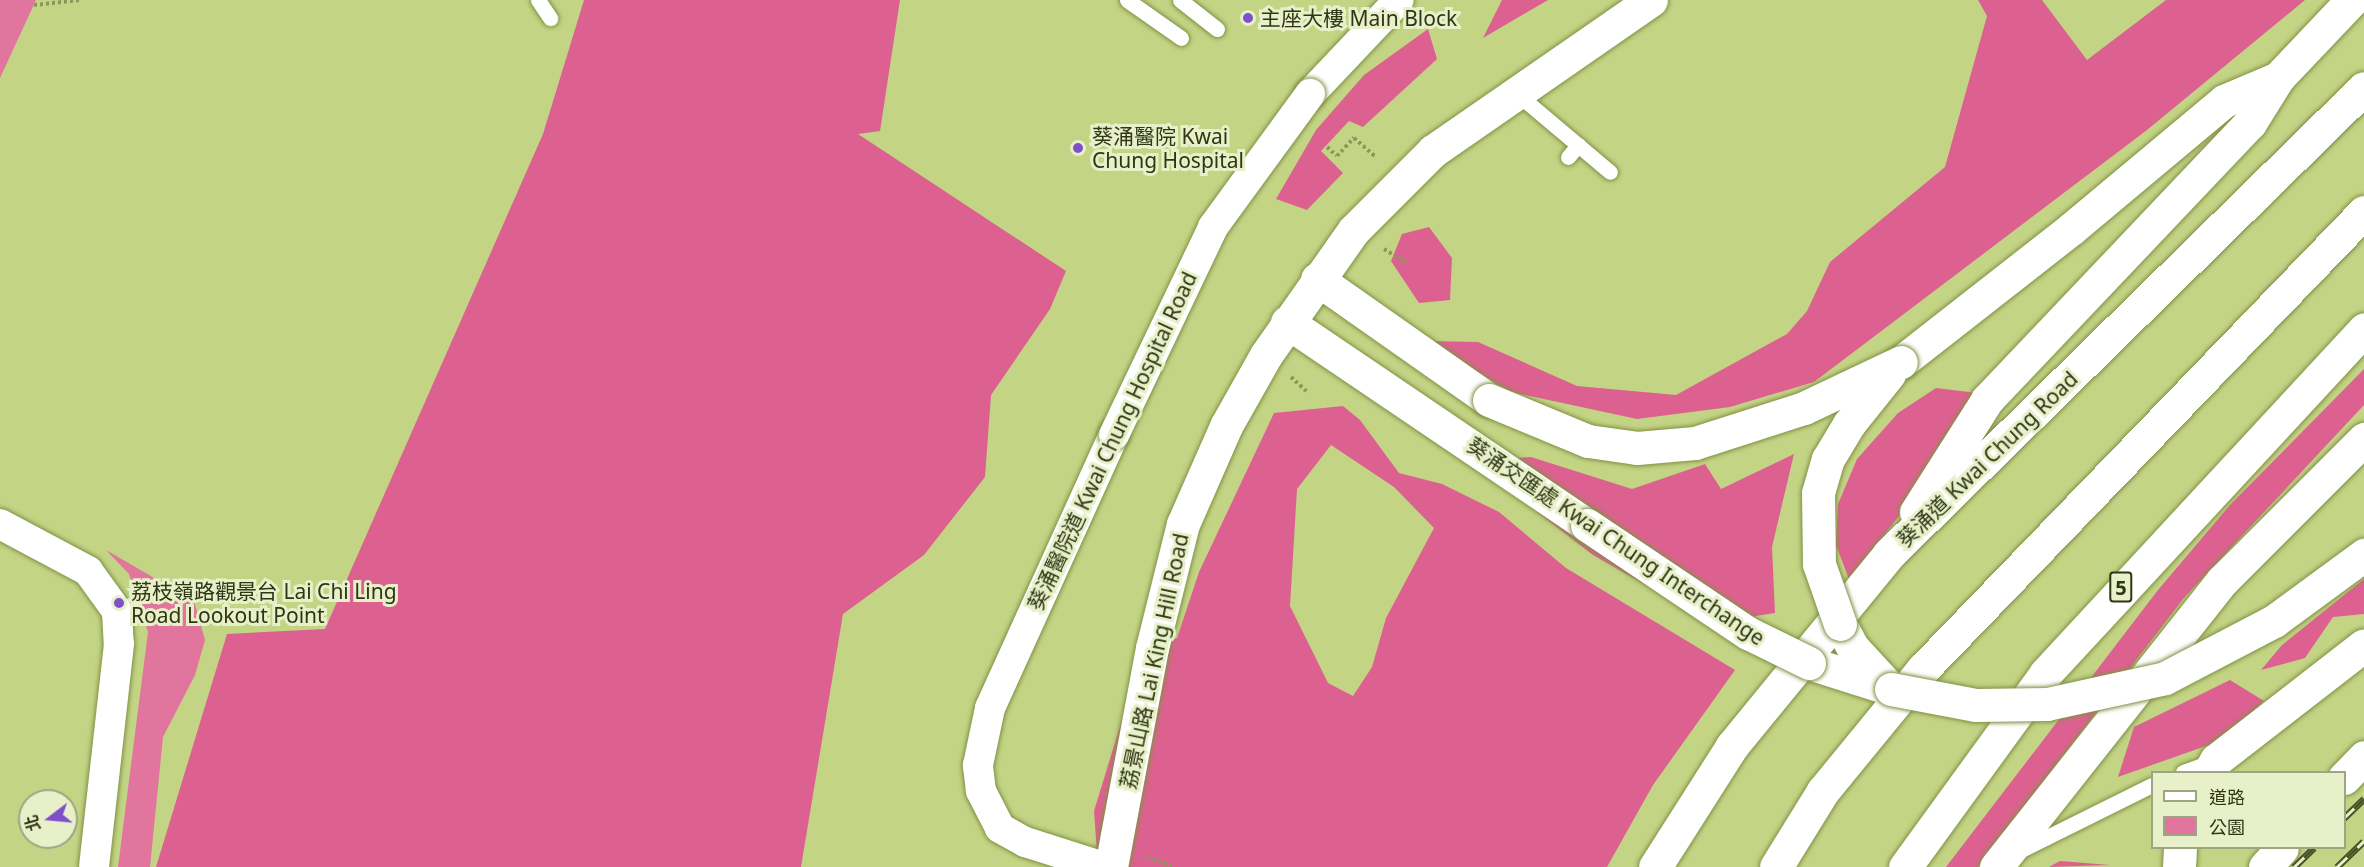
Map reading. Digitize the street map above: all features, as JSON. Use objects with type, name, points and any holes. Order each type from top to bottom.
[{"type":"main road","name":"荔景山路 Lai King Hill Road","points":[[1111,867],[1152,648],[1183,524],[1226,426],[1287,321],[1317,279],[1391,190],[1433,151],[1515,92],[1651,0]]},
{"type":"main road","points":[[1889,554],[1987,400],[2250,123],[2278,78],[2352,0]]},
{"type":"main road","points":[[1891,689],[1858,656],[1839,624],[1819,564],[1816,528],[1828,459],[1869,396],[1901,362],[2072,230],[2224,101],[2278,78]]},
{"type":"main road","name":"葵涌道 Kwai Chung Road","points":[[1655,867],[1732,746],[1889,554],[2364,88]]},
{"type":"main road","points":[[1776,867],[1823,791],[1923,669],[2364,212]]},
{"type":"main road","points":[[1317,279],[1489,400],[1588,441],[1637,448],[1695,443],[1804,408],[1901,362]]},
{"type":"main road","name":"葵涌交匯處 Kwai Chung Interchange","points":[[1287,321],[1748,633],[1809,663],[1891,689],[1976,705],[2047,704],[2165,678],[2274,621],[2364,555]]},
{"type":"main road","name":"5","points":[[1905,867],[2045,674],[2364,329]]},
{"type":"main road","points":[[1999,863],[2222,581],[2364,439]]},
{"type":"main road","points":[[2212,766],[2364,645]]},
{"type":"main road","points":[[2346,776],[2364,756]]},
{"type":"main road","points":[[2179,867],[2180,849]]},
{"type":"main road","points":[[2265,867],[2281,849]]},
{"type":"street","name":"葵涌醫院道 Kwai Chung Hospital Road","points":[[1104,867],[1024,842],[1000,828],[981,791],[978,765],[990,708],[1114,435],[1213,227],[1310,94],[1399,0]]},
{"type":"street","points":[[0,524],[88,570],[117,611],[119,644],[94,867]]},
{"type":"lane","points":[[538,0],[550,18]]},
{"type":"lane","points":[[1127,0],[1181,38]]},
{"type":"lane","points":[[1180,0],[1217,29]]},
{"type":"lane","points":[[1515,92],[1610,172]]},
{"type":"lane","points":[[1568,157],[1578,145]]},
{"type":"lane","points":[[2188,771],[2212,766]]},
{"type":"lane","points":[[1999,863],[2151,786]]},
{"type":"path","points":[[34,5],[80,0]]},
{"type":"path","points":[[1327,147],[1336,156],[1354,138],[1380,160]]},
{"type":"path","points":[[1152,859],[1173,867]]},
{"type":"green space","points":[[0,0],[36,0],[0,78]]},
{"type":"green space","points":[[106,550],[194,601],[205,640],[195,675],[163,737],[150,867],[118,867],[148,632],[129,574]]},
{"type":"shaded area","points":[[584,0],[900,0],[880,131],[858,134],[1066,271],[1050,309],[991,395],[985,477],[924,555],[843,614],[801,867],[156,867],[227,634],[325,629],[543,134]]},
{"type":"shaded area","points":[[1502,0],[1548,0],[1483,38]]},
{"type":"shaded area","points":[[1978,0],[2042,0],[2087,60],[2166,0],[2305,0],[2147,130],[1814,382],[1730,407],[1637,419],[1511,392],[1427,341],[1478,342],[1577,386],[1676,395],[1787,334],[1807,311],[1830,262],[1945,167],[1987,16]]},
{"type":"shaded area","points":[[1428,29],[1437,59],[1363,127],[1349,121],[1321,151],[1343,173],[1307,210],[1276,199],[1316,130],[1364,75]]},
{"type":"shaded area","points":[[1429,227],[1452,258],[1450,300],[1419,303],[1391,261],[1402,234]]},
{"type":"shaded area","points":[[2364,369],[2364,405],[2183,599],[1978,867],[1946,867],[2158,590],[2230,505]]},
{"type":"shaded area","points":[[1936,388],[1977,393],[1907,506],[1849,579],[1836,545],[1838,504],[1857,459],[1898,413]]},
{"type":"shaded area","points":[[1343,406],[1360,420],[1399,473],[1442,484],[1499,512],[1566,568],[1735,670],[1653,785],[1607,867],[1098,867],[1094,811],[1145,645],[1177,638],[1199,572],[1274,413]],"holes":[[[1331,445],[1394,487],[1434,528],[1386,618],[1372,667],[1353,696],[1328,683],[1290,606],[1297,489]]]},
{"type":"shaded area","points":[[1794,454],[1772,547],[1775,613],[1712,623],[1593,555],[1471,461],[1531,457],[1632,489],[1705,464],[1721,489]]},
{"type":"shaded area","points":[[2364,579],[2364,614],[2333,617],[2305,658],[2261,670],[2282,645]]},
{"type":"shaded area","points":[[2230,680],[2264,701],[2220,741],[2118,777],[2134,727]]},
{"type":"shaded area","points":[[2060,861],[2110,865],[2049,867]]},
{"type":"railway","points":[[2346,816],[2364,799]]},
{"type":"railway","points":[[2337,867],[2364,841]]},
{"type":"railway","points":[[2294,867],[2313,849]]},
{"type":"place","name":"主座大樓 Main Block","points":[[1248,18]]},
{"type":"place","name":"葵涌醫院 Kwai Chung Hospital","points":[[1078,148]]},
{"type":"place","name":"荔枝嶺路觀景台 Lai Chi Ling Road Lookout Point","points":[[119,603]]}]
